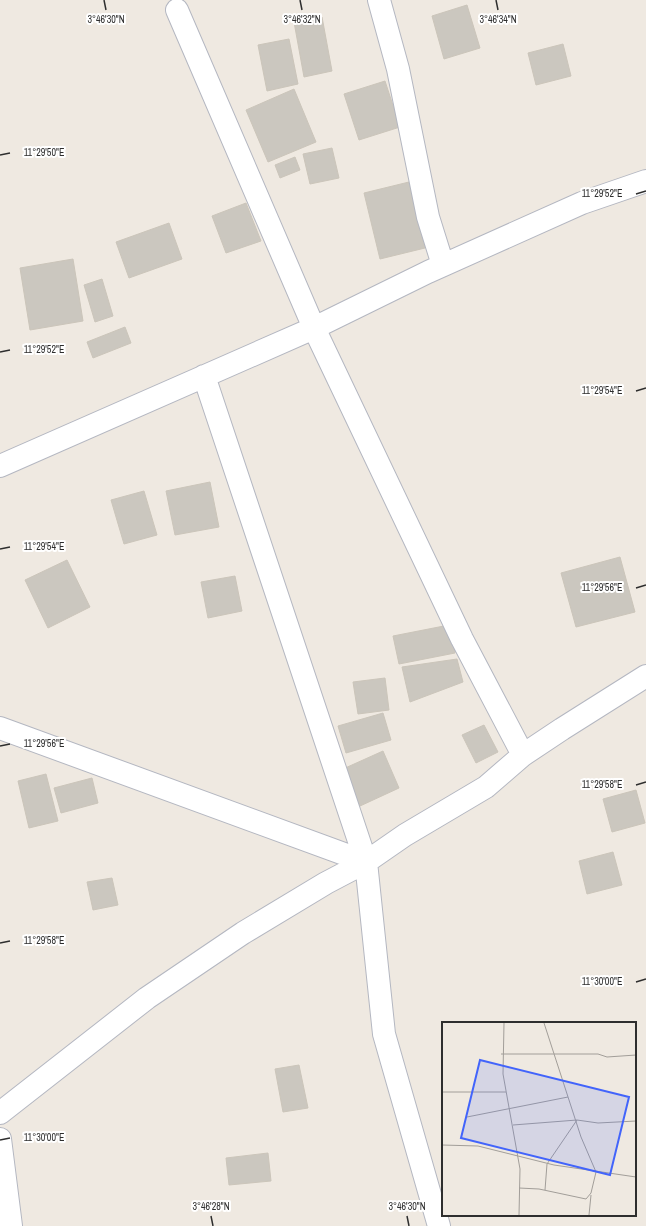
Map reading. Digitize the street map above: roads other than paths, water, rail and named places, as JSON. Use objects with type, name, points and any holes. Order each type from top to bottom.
[{"type":"street","points":[[379,0],[398,69],[428,217],[443,265]]},
{"type":"street","points":[[177,10],[314,328],[462,639],[523,755]]},
{"type":"street","points":[[0,466],[314,328],[443,265],[582,203],[646,181]]},
{"type":"street","points":[[204,376],[366,862],[384,1034],[439,1226]]},
{"type":"street","points":[[0,1113],[147,998],[243,933],[326,883],[366,862],[405,835],[486,787],[523,755],[646,676]]},
{"type":"street","points":[[0,728],[366,862]]},
{"type":"street","points":[[0,1139],[11,1226]]}]
